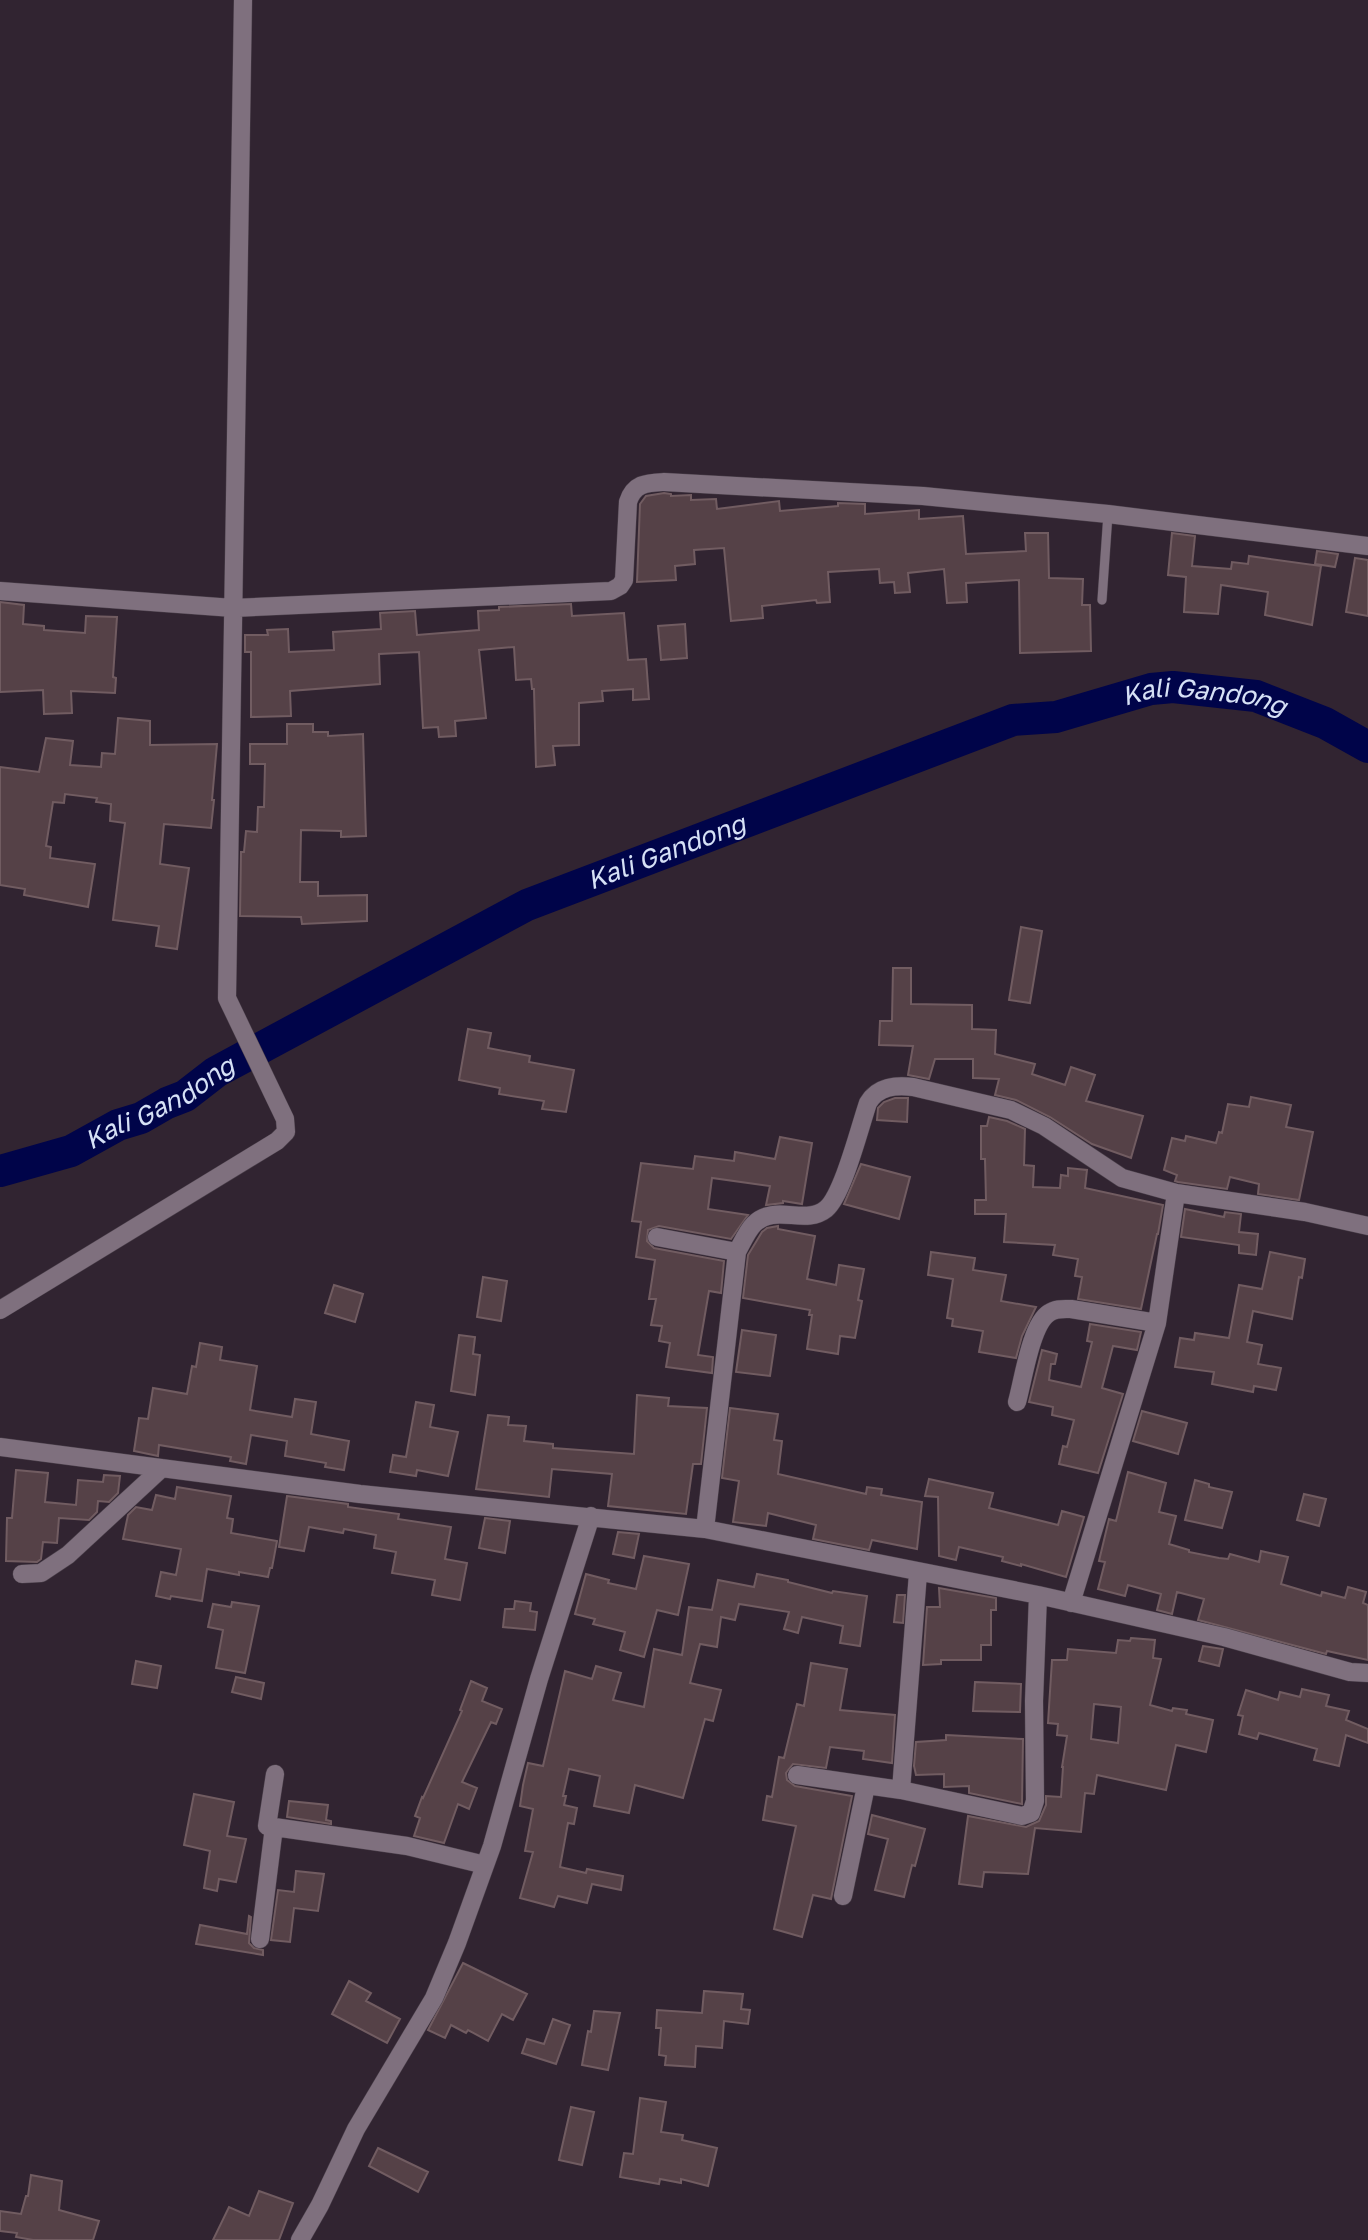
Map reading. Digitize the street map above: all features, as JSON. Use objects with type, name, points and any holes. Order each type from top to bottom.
[{"type":"street","points":[[0,1310],[281,1138],[285,1132],[286,1122],[227,998],[243,0]]},
{"type":"street","points":[[0,590],[233,608],[611,591],[624,580],[628,502],[631,493],[644,483],[664,482],[923,496],[1108,514],[1368,546]]},
{"type":"street","points":[[705,1529],[737,1252],[754,1225],[763,1218],[772,1214],[813,1215],[825,1210],[832,1203],[872,1096],[897,1086],[1011,1110],[1044,1126],[1122,1178],[1176,1193],[1305,1212],[1368,1226]]},
{"type":"street","points":[[1071,1602],[1157,1323],[1176,1193]]},
{"type":"street","points":[[657,1237],[737,1252]]},
{"type":"street","points":[[1017,1402],[1036,1331],[1048,1313],[1058,1309],[1071,1309],[1157,1323]]},
{"type":"street","points":[[0,1447],[360,1494],[705,1529],[1071,1602],[1224,1637],[1350,1672],[1368,1673]]},
{"type":"street","points":[[22,1574],[41,1573],[68,1555],[162,1468]]},
{"type":"street","points":[[300,2240],[356,2129],[434,1998],[457,1943],[485,1865],[591,1516]]},
{"type":"street","points":[[901,1790],[918,1573]]},
{"type":"street","points":[[797,1774],[901,1790],[1022,1816],[1031,1813],[1035,1801],[1034,1701],[1038,1595]]},
{"type":"street","points":[[275,1774],[267,1826],[407,1846],[485,1865]]},
{"type":"street","points":[[843,1896],[866,1786]]},
{"type":"street","points":[[260,1939],[274,1827]]},
{"type":"lane","points":[[1102,600],[1108,514]]},
{"type":"building","points":[[664,493],[671,496],[691,495],[691,500],[716,499],[717,509],[779,501],[780,511],[838,506],[838,503],[865,504],[865,514],[919,510],[919,519],[963,516],[966,554],[1026,551],[1025,533],[1048,533],[1049,578],[1083,579],[1082,605],[1090,605],[1091,651],[1020,653],[1019,580],[966,583],[967,602],[947,603],[944,569],[908,573],[910,592],[895,593],[894,582],[880,583],[879,569],[828,572],[830,602],[817,603],[816,600],[762,606],[763,618],[731,621],[724,548],[694,550],[695,564],[675,566],[676,580],[637,582],[640,504],[646,496]]},
{"type":"building","points":[[1172,533],[1195,536],[1192,566],[1231,569],[1232,562],[1248,564],[1249,556],[1321,566],[1312,625],[1265,615],[1268,592],[1221,585],[1218,614],[1184,612],[1186,577],[1168,575]]},
{"type":"building","points":[[1317,551],[1338,554],[1335,567],[1315,564]]},
{"type":"building","points":[[1355,558],[1368,560],[1368,616],[1346,612]]},
{"type":"building","points":[[0,602],[24,605],[23,624],[44,626],[44,630],[85,633],[86,616],[117,617],[113,677],[116,678],[115,693],[71,691],[72,713],[44,714],[43,690],[0,692]]},
{"type":"building","points":[[571,604],[572,616],[624,613],[628,660],[646,659],[649,699],[633,700],[633,689],[602,691],[603,701],[579,703],[579,745],[553,746],[555,765],[536,767],[534,689],[531,679],[516,680],[514,647],[479,650],[486,718],[455,721],[456,736],[439,737],[438,727],[423,728],[419,652],[379,654],[380,684],[290,691],[291,716],[251,717],[251,652],[245,652],[245,635],[268,635],[267,630],[288,629],[289,652],[334,650],[333,632],[381,629],[380,613],[415,611],[417,635],[479,630],[478,611],[499,610],[499,607]]},
{"type":"building","points":[[685,624],[687,658],[661,660],[658,626]]},
{"type":"building","points":[[118,718],[150,721],[150,745],[217,744],[211,828],[164,824],[160,864],[189,868],[177,949],[156,946],[159,926],[113,920],[125,823],[110,821],[111,804],[96,802],[97,798],[65,794],[64,803],[53,802],[46,846],[51,847],[50,858],[95,864],[88,907],[24,895],[25,889],[0,885],[0,767],[39,772],[46,738],[73,741],[70,765],[101,767],[102,753],[115,754]]},
{"type":"building","points":[[287,724],[313,724],[313,732],[328,732],[328,736],[363,734],[366,836],[341,837],[341,831],[301,830],[300,882],[318,882],[318,896],[367,895],[367,921],[302,924],[301,917],[240,916],[241,852],[244,852],[246,831],[257,832],[258,807],[264,807],[265,764],[250,764],[250,744],[287,744]]},
{"type":"building","points":[[1021,927],[1042,931],[1030,1003],[1009,1000]]},
{"type":"building","points":[[893,968],[911,968],[911,1004],[972,1005],[972,1029],[996,1030],[995,1054],[1035,1064],[1032,1074],[1065,1085],[1071,1067],[1095,1075],[1086,1101],[1143,1116],[1131,1158],[1092,1144],[1050,1117],[1016,1100],[995,1095],[999,1079],[973,1078],[973,1059],[935,1059],[929,1079],[908,1075],[913,1046],[879,1045],[880,1021],[892,1021]]},
{"type":"building","points":[[468,1029],[491,1033],[488,1048],[530,1056],[529,1062],[574,1070],[566,1112],[542,1109],[544,1101],[499,1094],[500,1088],[459,1080]]},
{"type":"building","points":[[1251,1097],[1291,1105],[1286,1127],[1313,1132],[1299,1200],[1258,1194],[1259,1184],[1230,1177],[1227,1189],[1178,1182],[1175,1181],[1177,1175],[1164,1170],[1172,1138],[1185,1141],[1186,1136],[1216,1143],[1219,1132],[1222,1133],[1228,1104],[1249,1107]]},
{"type":"building","points":[[895,1098],[908,1098],[907,1122],[877,1120],[878,1108],[884,1102]]},
{"type":"building","points":[[989,1117],[1025,1129],[1024,1165],[1034,1166],[1033,1187],[1060,1188],[1061,1175],[1068,1176],[1068,1168],[1087,1170],[1085,1188],[1163,1205],[1141,1309],[1078,1299],[1082,1277],[1075,1276],[1078,1259],[1053,1255],[1055,1245],[1004,1242],[1006,1214],[975,1214],[975,1200],[986,1200],[985,1159],[981,1159],[981,1126],[987,1126]]},
{"type":"building","points":[[780,1137],[812,1143],[802,1204],[783,1201],[766,1205],[770,1186],[712,1178],[708,1209],[748,1215],[731,1239],[659,1226],[648,1230],[647,1241],[654,1248],[724,1261],[721,1293],[709,1291],[698,1355],[713,1357],[712,1373],[666,1367],[670,1343],[659,1341],[662,1326],[651,1325],[656,1299],[649,1299],[655,1260],[636,1257],[641,1222],[632,1221],[641,1163],[693,1169],[695,1156],[734,1161],[735,1152],[775,1159]]},
{"type":"building","points":[[861,1164],[910,1177],[899,1219],[844,1204]]},
{"type":"building","points":[[1185,1209],[1224,1217],[1225,1212],[1241,1214],[1239,1232],[1258,1234],[1256,1255],[1239,1253],[1239,1245],[1181,1237]]},
{"type":"building","points":[[778,1226],[778,1229],[815,1236],[807,1279],[836,1285],[839,1265],[864,1269],[858,1300],[862,1301],[855,1338],[840,1336],[838,1354],[807,1349],[812,1315],[809,1315],[810,1310],[743,1298],[748,1255],[762,1232]]},
{"type":"building","points":[[931,1252],[975,1258],[973,1270],[1006,1275],[1001,1301],[1036,1307],[1022,1336],[1016,1358],[979,1352],[983,1331],[952,1326],[953,1319],[947,1318],[953,1279],[928,1275]]},
{"type":"building","points":[[1270,1252],[1305,1259],[1292,1319],[1253,1311],[1247,1342],[1262,1345],[1258,1364],[1281,1368],[1276,1390],[1254,1386],[1253,1392],[1212,1384],[1214,1372],[1175,1367],[1180,1338],[1194,1340],[1195,1333],[1229,1338],[1239,1285],[1262,1289]]},
{"type":"building","points":[[483,1277],[507,1281],[501,1321],[477,1317]]},
{"type":"building","points":[[334,1285],[363,1294],[355,1322],[325,1313]]},
{"type":"building","points":[[1090,1324],[1141,1332],[1137,1350],[1113,1346],[1102,1388],[1123,1394],[1098,1473],[1059,1464],[1074,1420],[1052,1415],[1053,1407],[1029,1402],[1042,1350],[1057,1354],[1055,1364],[1051,1364],[1049,1380],[1081,1387],[1092,1342],[1087,1341]]},
{"type":"building","points":[[742,1330],[776,1335],[770,1376],[736,1372]]},
{"type":"building","points":[[459,1335],[475,1337],[473,1354],[480,1355],[475,1395],[451,1391]]},
{"type":"building","points":[[200,1343],[222,1347],[220,1360],[257,1366],[250,1410],[292,1417],[295,1399],[316,1402],[311,1434],[349,1441],[344,1470],[325,1467],[326,1463],[285,1456],[287,1441],[251,1435],[246,1464],[230,1461],[231,1457],[159,1445],[158,1456],[134,1451],[139,1418],[148,1419],[153,1388],[187,1394]]},
{"type":"building","points":[[637,1395],[669,1398],[668,1406],[707,1408],[701,1464],[693,1464],[686,1514],[608,1506],[612,1474],[552,1469],[549,1497],[476,1489],[488,1415],[509,1417],[508,1425],[526,1426],[524,1441],[553,1444],[553,1448],[634,1454]]},
{"type":"building","points":[[416,1402],[434,1405],[430,1427],[458,1432],[448,1476],[417,1470],[416,1476],[390,1472],[393,1455],[406,1457]]},
{"type":"building","points":[[730,1408],[778,1414],[774,1440],[782,1441],[778,1474],[866,1494],[867,1487],[882,1489],[881,1495],[922,1502],[917,1549],[872,1540],[869,1550],[813,1539],[816,1525],[768,1513],[766,1526],[733,1522],[739,1481],[722,1478]]},
{"type":"building","points":[[1142,1411],[1187,1423],[1178,1454],[1133,1441]]},
{"type":"building","points":[[16,1470],[48,1473],[45,1502],[76,1505],[78,1480],[103,1482],[104,1475],[120,1476],[118,1493],[109,1502],[98,1501],[97,1512],[89,1520],[59,1518],[57,1543],[43,1542],[41,1559],[37,1562],[6,1561],[7,1518],[12,1518]]},
{"type":"building","points":[[1128,1472],[1166,1483],[1159,1512],[1176,1516],[1169,1544],[1189,1552],[1228,1559],[1230,1554],[1259,1562],[1261,1551],[1288,1557],[1281,1584],[1321,1596],[1322,1592],[1345,1598],[1348,1587],[1366,1592],[1363,1603],[1368,1605],[1368,1660],[1327,1651],[1326,1654],[1198,1620],[1204,1599],[1177,1592],[1172,1614],[1157,1610],[1161,1594],[1128,1585],[1125,1596],[1098,1589],[1105,1562],[1099,1561],[1109,1519],[1116,1521]]},
{"type":"building","points":[[929,1479],[993,1493],[989,1508],[1058,1525],[1062,1511],[1084,1517],[1066,1577],[1002,1561],[1003,1557],[959,1547],[956,1560],[939,1556],[938,1497],[925,1496]]},
{"type":"building","points":[[1195,1480],[1209,1484],[1209,1487],[1232,1492],[1222,1528],[1185,1520]]},
{"type":"building","points":[[177,1487],[231,1496],[227,1518],[233,1519],[231,1533],[277,1541],[268,1577],[207,1569],[202,1601],[156,1596],[161,1572],[176,1575],[181,1549],[123,1539],[128,1515],[136,1507],[152,1510],[156,1495],[175,1499]]},
{"type":"building","points":[[1304,1494],[1326,1499],[1319,1526],[1297,1520]]},
{"type":"building","points":[[287,1496],[348,1504],[348,1507],[399,1514],[398,1519],[451,1527],[445,1559],[467,1563],[460,1600],[432,1595],[435,1580],[392,1573],[396,1552],[374,1548],[376,1535],[344,1529],[343,1533],[309,1527],[304,1551],[279,1547]]},
{"type":"building","points":[[485,1518],[510,1521],[505,1553],[479,1548]]},
{"type":"building","points":[[618,1532],[639,1534],[634,1558],[613,1554]]},
{"type":"building","points":[[644,1556],[689,1564],[678,1615],[657,1610],[644,1657],[620,1650],[625,1632],[593,1624],[595,1619],[575,1614],[586,1574],[609,1580],[608,1583],[636,1589]]},
{"type":"building","points":[[757,1574],[832,1593],[867,1596],[860,1646],[840,1643],[843,1626],[802,1617],[798,1633],[784,1629],[789,1612],[739,1604],[735,1620],[721,1617],[717,1647],[700,1644],[690,1683],[721,1690],[713,1721],[705,1719],[683,1798],[635,1785],[629,1813],[594,1806],[600,1776],[569,1769],[563,1796],[566,1796],[564,1805],[577,1808],[574,1824],[568,1823],[560,1867],[586,1873],[587,1869],[623,1876],[621,1890],[592,1884],[587,1903],[558,1896],[554,1907],[520,1898],[533,1852],[525,1851],[533,1809],[520,1806],[523,1785],[528,1763],[543,1766],[565,1671],[592,1679],[596,1666],[621,1673],[613,1700],[644,1707],[654,1649],[682,1655],[689,1607],[712,1610],[718,1580],[754,1587]]},
{"type":"building","points":[[939,1588],[996,1598],[996,1610],[991,1610],[991,1645],[981,1645],[981,1660],[941,1660],[941,1664],[923,1665],[927,1607],[940,1607]]},
{"type":"building","points":[[897,1595],[905,1595],[903,1623],[894,1622]]},
{"type":"building","points":[[515,1601],[531,1603],[530,1611],[537,1612],[535,1630],[503,1627],[505,1609],[514,1609]]},
{"type":"building","points":[[232,1602],[259,1606],[245,1673],[216,1668],[223,1630],[208,1627],[213,1604],[231,1607]]},
{"type":"building","points":[[1131,1638],[1155,1640],[1153,1658],[1161,1659],[1150,1705],[1172,1711],[1173,1708],[1187,1710],[1186,1714],[1213,1720],[1206,1752],[1176,1745],[1166,1790],[1097,1775],[1094,1794],[1085,1793],[1081,1832],[1035,1828],[1028,1874],[984,1872],[982,1887],[959,1884],[968,1816],[1026,1827],[1039,1821],[1046,1805],[1046,1796],[1061,1797],[1067,1736],[1057,1735],[1058,1724],[1048,1723],[1052,1660],[1067,1660],[1068,1649],[1116,1653],[1118,1640],[1130,1641]],"holes":[[[1094,1704],[1121,1707],[1118,1743],[1091,1739]]]},
{"type":"building","points":[[1203,1646],[1223,1649],[1219,1666],[1199,1661]]},
{"type":"building","points":[[136,1661],[161,1666],[157,1688],[132,1684]]},
{"type":"building","points":[[811,1663],[847,1669],[840,1710],[895,1715],[892,1763],[863,1759],[864,1751],[830,1747],[826,1768],[793,1764],[786,1773],[787,1780],[795,1786],[852,1796],[831,1899],[813,1895],[802,1937],[774,1929],[796,1826],[763,1820],[767,1796],[772,1797],[779,1757],[784,1758],[797,1704],[804,1706]]},
{"type":"building","points":[[236,1677],[264,1683],[261,1699],[232,1692]]},
{"type":"building","points":[[471,1681],[487,1688],[482,1701],[502,1709],[496,1724],[491,1722],[462,1782],[477,1788],[469,1809],[458,1804],[444,1843],[414,1836],[420,1818],[415,1816],[462,1711],[460,1710]]},
{"type":"building","points":[[975,1682],[1021,1684],[1020,1712],[973,1711]]},
{"type":"building","points":[[1302,1689],[1329,1695],[1326,1706],[1349,1711],[1346,1720],[1368,1729],[1368,1743],[1346,1735],[1339,1766],[1314,1760],[1317,1749],[1259,1733],[1257,1739],[1239,1734],[1243,1716],[1238,1715],[1246,1690],[1278,1700],[1280,1692],[1300,1697]]},
{"type":"building","points":[[946,1735],[1023,1739],[1022,1804],[969,1793],[969,1786],[944,1787],[944,1774],[916,1775],[916,1742],[946,1740]]},
{"type":"building","points":[[194,1794],[234,1802],[227,1836],[246,1839],[236,1882],[219,1879],[217,1891],[204,1888],[210,1851],[184,1845]]},
{"type":"building","points":[[289,1801],[328,1805],[326,1820],[331,1821],[331,1824],[287,1817]]},
{"type":"building","points":[[872,1815],[925,1829],[904,1897],[875,1890],[888,1839],[868,1834]]},
{"type":"building","points":[[296,1871],[324,1874],[318,1911],[294,1908],[290,1942],[271,1940],[278,1890],[294,1892]]},
{"type":"building","points":[[249,1916],[249,1943],[254,1948],[263,1950],[263,1955],[196,1944],[200,1925],[247,1934]]},
{"type":"building","points":[[463,1963],[527,1994],[513,2020],[502,2014],[488,2041],[468,2030],[466,2033],[451,2025],[445,2038],[428,2030]]},
{"type":"building","points":[[349,1981],[371,1993],[366,2001],[400,2019],[387,2043],[332,2014]]},
{"type":"building","points":[[704,1991],[743,1994],[741,2009],[750,2010],[748,2024],[724,2021],[722,2048],[696,2046],[695,2067],[665,2065],[666,2056],[659,2055],[661,2028],[656,2028],[657,2010],[702,2013]]},
{"type":"building","points":[[594,2011],[620,2013],[608,2070],[582,2065]]},
{"type":"building","points":[[553,2019],[570,2025],[556,2064],[522,2053],[527,2039],[544,2044]]},
{"type":"building","points":[[640,2098],[666,2102],[661,2132],[683,2135],[682,2140],[717,2148],[708,2186],[681,2179],[681,2183],[660,2179],[659,2184],[620,2177],[624,2153],[633,2154]]},
{"type":"building","points":[[571,2107],[594,2112],[582,2165],[559,2160]]},
{"type":"building","points":[[378,2148],[428,2172],[418,2192],[369,2166]]},
{"type":"building","points":[[31,2175],[62,2181],[59,2210],[99,2221],[93,2240],[33,2240],[16,2237],[17,2233],[0,2231],[0,2211],[21,2214],[28,2196]]},
{"type":"building","points":[[259,2191],[293,2203],[279,2240],[213,2240],[229,2207],[249,2216]]},
{"type":"waterway","name":"Kali Gandong","points":[[0,1171],[71,1151],[118,1125],[141,1118],[185,1096],[216,1072],[527,905],[1013,720],[1056,717],[1151,689],[1173,687],[1256,696],[1325,723],[1368,747]]}]
